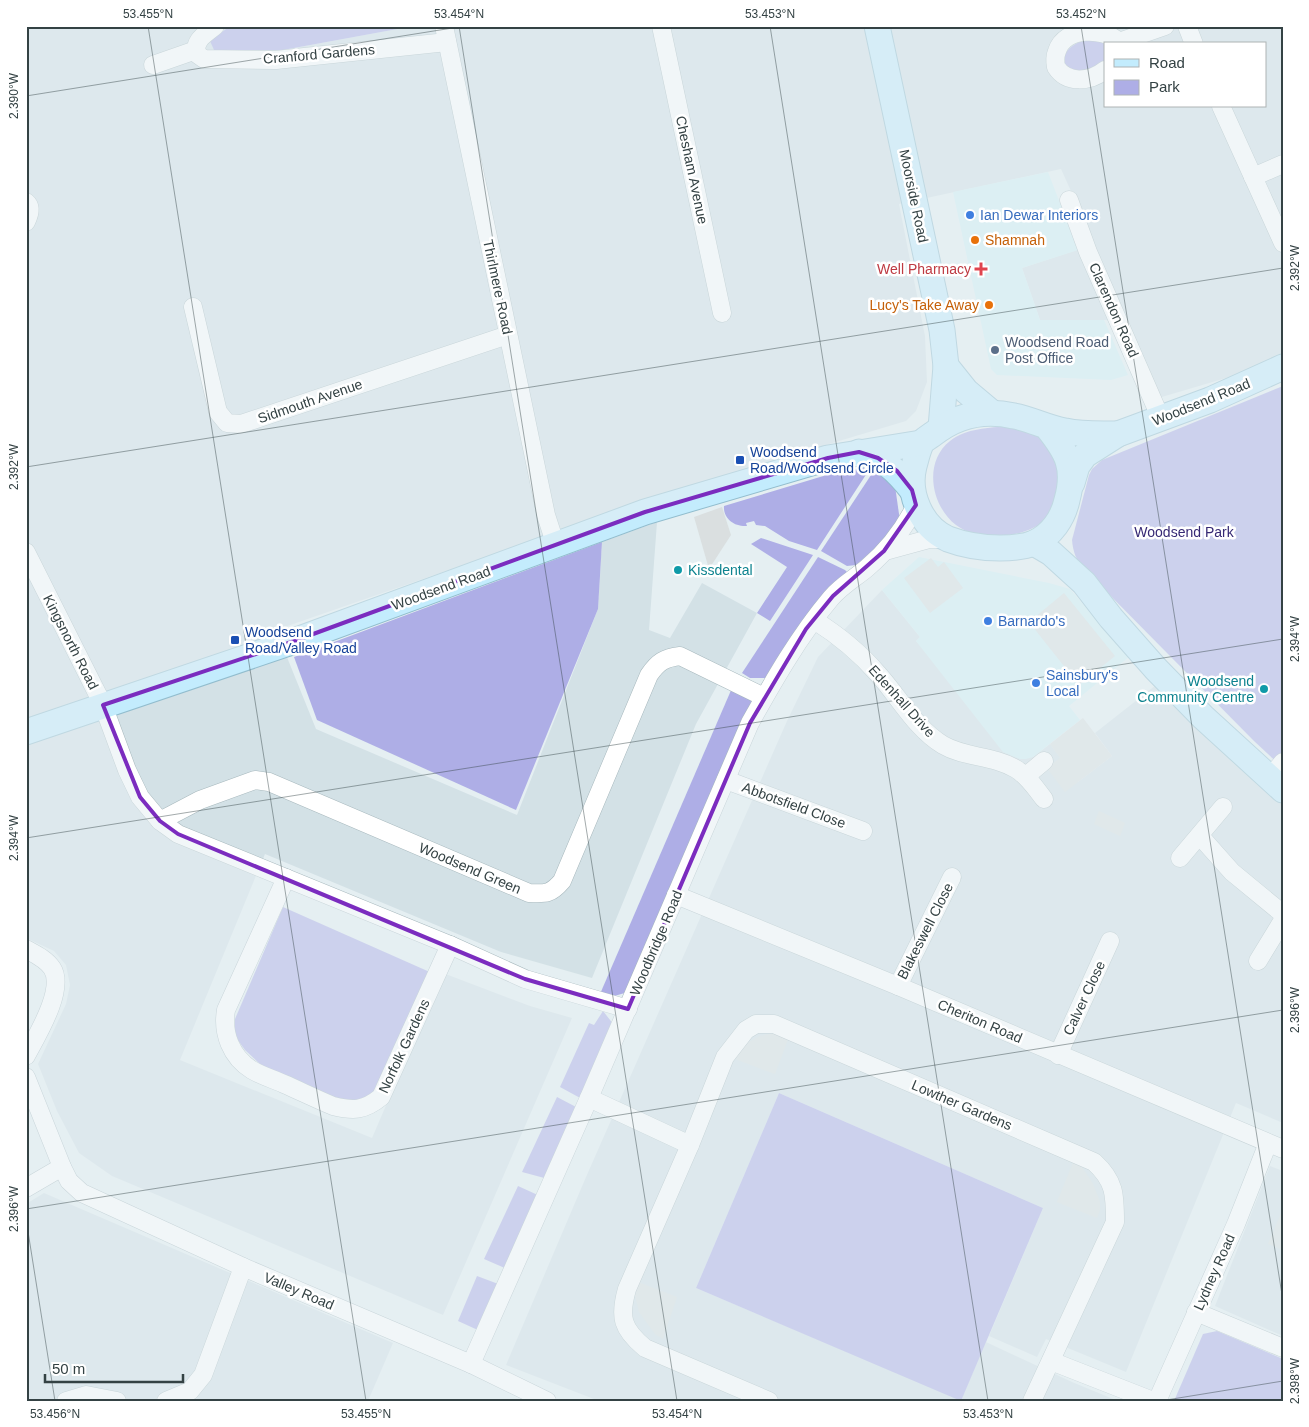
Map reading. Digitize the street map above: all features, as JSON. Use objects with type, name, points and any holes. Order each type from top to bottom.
[{"type":"street","points":[[153,65],[196,50],[199,40],[215,26]]},
{"type":"street","name":"Chesham Avenue","points":[[661,26],[722,314]]},
{"type":"street","name":"Moorside Road","points":[[877,26],[940,321],[946,366],[941,428]]},
{"type":"street","points":[[1121,42],[1165,26]]},
{"type":"street","points":[[1187,26],[1193,42]]},
{"type":"street","points":[[1104,71],[1099,75],[1080,80],[1065,77],[1056,67],[1057,50],[1068,38],[1085,32],[1105,33],[1113,36],[1117,42]]},
{"type":"street","name":"Cranford Gardens","points":[[196,50],[197,54],[204,59],[276,60],[445,34]]},
{"type":"street","name":"Thirlmere Road","points":[[445,34],[546,515],[556,546]]},
{"type":"street","points":[[1222,108],[1283,243]]},
{"type":"street","points":[[1253,177],[1283,164]]},
{"type":"street","name":"Clarendon Road","points":[[1069,200],[1088,252],[1161,419]]},
{"type":"street","points":[[26,202],[30,212],[26,222]]},
{"type":"street","name":"Sidmouth Avenue","points":[[193,306],[218,412],[227,423],[242,424],[508,335]]},
{"type":"street","points":[[946,366],[966,391],[991,412]]},
{"type":"street","name":"Woodsend Road","points":[[1072,483],[1077,466],[1085,455],[1118,434],[1210,400],[1283,367]]},
{"type":"street","points":[[914,497],[914,469],[921,443],[956,419],[971,414],[991,412],[1015,416],[1047,427],[1062,446],[1069,465],[1072,483],[1059,522],[1058,536],[1060,548],[1069,569]]},
{"type":"street","name":"Woodsend Road","points":[[1047,427],[1084,434],[1118,434]]},
{"type":"street","name":"Woodsend Road","points":[[26,732],[286,644],[645,512],[828,458],[921,443]]},
{"type":"street","points":[[859,452],[878,458],[897,471],[929,525],[947,538],[968,545],[1014,548],[1034,543],[1048,534],[1059,522]]},
{"type":"street","name":"Woodbridge Road","points":[[471,1364],[590,1098],[750,723],[764,697],[814,620],[833,596],[869,566],[898,535],[914,497]]},
{"type":"street","name":"Woodbridge Road","points":[[884,551],[929,539],[947,538]]},
{"type":"street","points":[[1034,543],[1051,553],[1084,583],[1111,618],[1203,718],[1278,777]]},
{"type":"street","name":"Kingsnorth Road","points":[[26,552],[103,705]]},
{"type":"street","name":"Edenhall Drive","points":[[814,620],[861,656],[920,725],[942,744],[954,750],[1005,763],[1026,776],[1044,799]]},
{"type":"street","name":"Woodsend Green","points":[[160,821],[200,800],[255,780],[269,782],[529,893],[541,894],[554,890],[562,880],[649,675],[655,666],[666,658],[680,656],[764,697]]},
{"type":"street","points":[[103,705],[127,770],[140,797],[160,821],[178,834],[450,945],[525,979],[628,1009]]},
{"type":"street","points":[[1026,776],[1044,761]]},
{"type":"street","name":"Abbotsfield Close","points":[[726,780],[863,831]]},
{"type":"street","points":[[1180,858],[1223,807]]},
{"type":"street","points":[[1200,836],[1232,872],[1283,914]]},
{"type":"street","name":"Blakeswell Close","points":[[898,986],[952,877]]},
{"type":"street","name":"Norfolk Gardens","points":[[286,878],[226,1010],[224,1022],[226,1034],[231,1047],[252,1070],[333,1106],[346,1110],[360,1109],[371,1105],[381,1097],[450,945]]},
{"type":"street","name":"Cheriton Road","points":[[676,895],[898,986],[1276,1146]]},
{"type":"street","points":[[1258,961],[1283,920]]},
{"type":"street","name":"Calver Close","points":[[1058,1055],[1110,941]]},
{"type":"street","points":[[26,949],[41,958],[52,968],[56,983],[46,1018],[26,1056]]},
{"type":"street","name":"Lowther Gardens","points":[[769,1401],[644,1348],[631,1336],[624,1322],[622,1307],[725,1057],[746,1030],[756,1024],[774,1024],[1094,1162],[1104,1171],[1115,1194],[1115,1222],[1032,1401]]},
{"type":"street","name":"Valley Road","points":[[26,1077],[62,1167],[69,1181],[82,1194],[243,1267],[471,1364],[547,1401]]},
{"type":"street","points":[[590,1098],[690,1145]]},
{"type":"street","name":"Lydney Road","points":[[1158,1401],[1236,1224],[1276,1146]]},
{"type":"street","points":[[26,1188],[62,1167]]},
{"type":"street","points":[[166,1401],[195,1396],[243,1267]]},
{"type":"street","points":[[1196,1312],[1283,1348]]},
{"type":"street","points":[[1051,1361],[1153,1401]]},
{"type":"street","points":[[66,1401],[86,1395],[117,1401]]},
{"type":"highlighted area","points":[[859,452],[878,458],[897,471],[912,490],[916,505],[884,551],[833,596],[806,629],[750,723],[628,1009],[525,979],[178,834],[160,821],[140,797],[103,705],[286,644],[645,512],[828,458]]},
{"type":"shaded area","points":[[26,26],[230,26],[210,41],[283,50],[414,26],[1283,26],[1283,353],[1243,373],[1155,399],[1126,320],[1040,320],[1022,268],[1095,244],[1061,169],[899,204],[925,336],[927,382],[916,411],[906,421],[829,444],[532,541],[276,630],[316,729],[517,815],[598,609],[602,542],[657,522],[649,630],[670,638],[702,583],[757,613],[696,724],[592,978],[501,952],[265,854],[180,1060],[372,1138],[443,973],[530,1006],[572,1018],[443,1315],[112,1176],[79,1153],[57,1111],[38,1064],[66,1004],[70,985],[66,965],[54,951],[26,938]]},
{"type":"shaded area","points":[[1048,172],[1078,250],[1022,268],[1040,320],[1104,320],[1128,375],[1111,380],[997,375],[991,369],[953,192]]},
{"type":"shaded area","points":[[722,507],[731,535],[709,569],[694,517]]},
{"type":"shaded area","points":[[919,557],[1049,583],[1070,589],[1129,657],[1069,706],[1080,720],[1033,757],[1020,759],[1003,752],[916,641],[920,637],[882,590]]},
{"type":"shaded area","points":[[931,558],[938,567],[944,562],[963,588],[930,613],[904,578]]},
{"type":"shaded area","points":[[882,590],[920,637],[916,641],[1033,757],[1050,744],[1078,782],[1112,756],[1095,733],[1156,685],[1283,801],[1283,1123],[1236,1103],[1126,1372],[1046,1339],[1037,1357],[989,1336],[1043,1208],[779,1093],[696,1288],[961,1400],[986,1342],[1118,1401],[599,1401],[506,1365],[586,1177],[787,721],[818,657]]},
{"type":"shaded area","points":[[1064,593],[1115,656],[1079,685],[1029,622]]},
{"type":"shaded area","points":[[1083,718],[1112,756],[1065,792],[1047,768],[1060,758],[1050,744]]},
{"type":"shaded area","points":[[1099,811],[1125,823],[1120,836],[1094,824]]},
{"type":"shaded area","points":[[780,1032],[790,1034],[775,1074],[735,1059],[743,1045],[760,1036]]},
{"type":"shaded area","points":[[1073,1163],[1082,1167],[1093,1184],[1100,1202],[1097,1218],[1057,1202]]},
{"type":"shaded area","points":[[1270,1166],[1283,1171],[1283,1336],[1215,1306]]},
{"type":"shaded area","points":[[44,1193],[393,1343],[368,1401],[26,1401],[26,1204]]},
{"type":"shaded area","points":[[1283,1209],[1283,1250],[1268,1244]]},
{"type":"shaded area","points":[[638,1282],[677,1297],[663,1339],[655,1334],[639,1312],[635,1295]]},
{"type":"green space","points":[[230,26],[414,26],[283,50],[214,50],[210,41]]},
{"type":"green space","points":[[1084,40],[1104,43],[1104,61],[1092,69],[1082,71],[1066,66],[1066,53],[1075,44]]},
{"type":"green space","name":"Woodsend Park","points":[[1283,386],[1283,768],[1084,569],[1075,556],[1072,540],[1089,475],[1092,469],[1102,460]]},
{"type":"green space","points":[[1009,426],[1041,435],[1065,473],[1056,501],[1046,519],[1034,528],[1024,532],[985,536],[970,532],[956,525],[947,517],[941,507],[936,496],[934,484],[933,472],[936,460],[941,450],[950,441],[963,433],[978,429]]},
{"type":"green space","points":[[864,468],[869,470],[817,550],[789,541],[765,526],[756,525],[754,521],[746,523],[747,526],[734,524],[725,515],[724,506],[830,474]]},
{"type":"green space","points":[[873,472],[879,472],[895,486],[900,521],[892,534],[856,565],[847,566],[821,551]]},
{"type":"green space","points":[[761,538],[813,555],[770,621],[757,613],[787,567],[751,544]]},
{"type":"green space","points":[[602,542],[598,609],[516,810],[317,720],[294,657]]},
{"type":"green space","points":[[818,557],[847,572],[767,678],[750,678],[742,673]]},
{"type":"green space","points":[[732,688],[757,700],[628,992],[611,997],[600,994]]},
{"type":"green space","points":[[283,907],[432,973],[381,1083],[368,1101],[351,1105],[262,1066],[245,1050],[234,1035],[235,1019]]},
{"type":"green space","points":[[603,1011],[614,1025],[582,1099],[560,1087],[589,1023],[594,1025]]},
{"type":"green space","points":[[779,1093],[1043,1208],[961,1401],[696,1288]]},
{"type":"green space","points":[[557,1097],[578,1108],[548,1179],[522,1172]]},
{"type":"green space","points":[[518,1186],[540,1196],[507,1269],[484,1259]]},
{"type":"green space","points":[[477,1276],[501,1285],[480,1331],[458,1321]]},
{"type":"green space","points":[[1217,1331],[1283,1359],[1283,1401],[1174,1401],[1203,1334]]},
{"type":"place","name":"Ian Dewar Interiors","points":[[970,215]]},
{"type":"place","name":"Shamnah","points":[[975,240]]},
{"type":"place","name":"Well Pharmacy","points":[[981,269]]},
{"type":"place","name":"Lucy's Take Away","points":[[989,305]]},
{"type":"place","name":"Woodsend Road Post Office","points":[[995,350]]},
{"type":"place","name":"Woodsend Road/Woodsend Circle","points":[[740,460]]},
{"type":"place","name":"Kissdental","points":[[678,570]]},
{"type":"place","name":"Barnardo's","points":[[988,621]]},
{"type":"place","name":"Woodsend Road/Valley Road","points":[[235,640]]},
{"type":"place","name":"Sainsbury's Local","points":[[1036,683]]},
{"type":"place","name":"Woodsend Community Centre","points":[[1264,689]]}]
